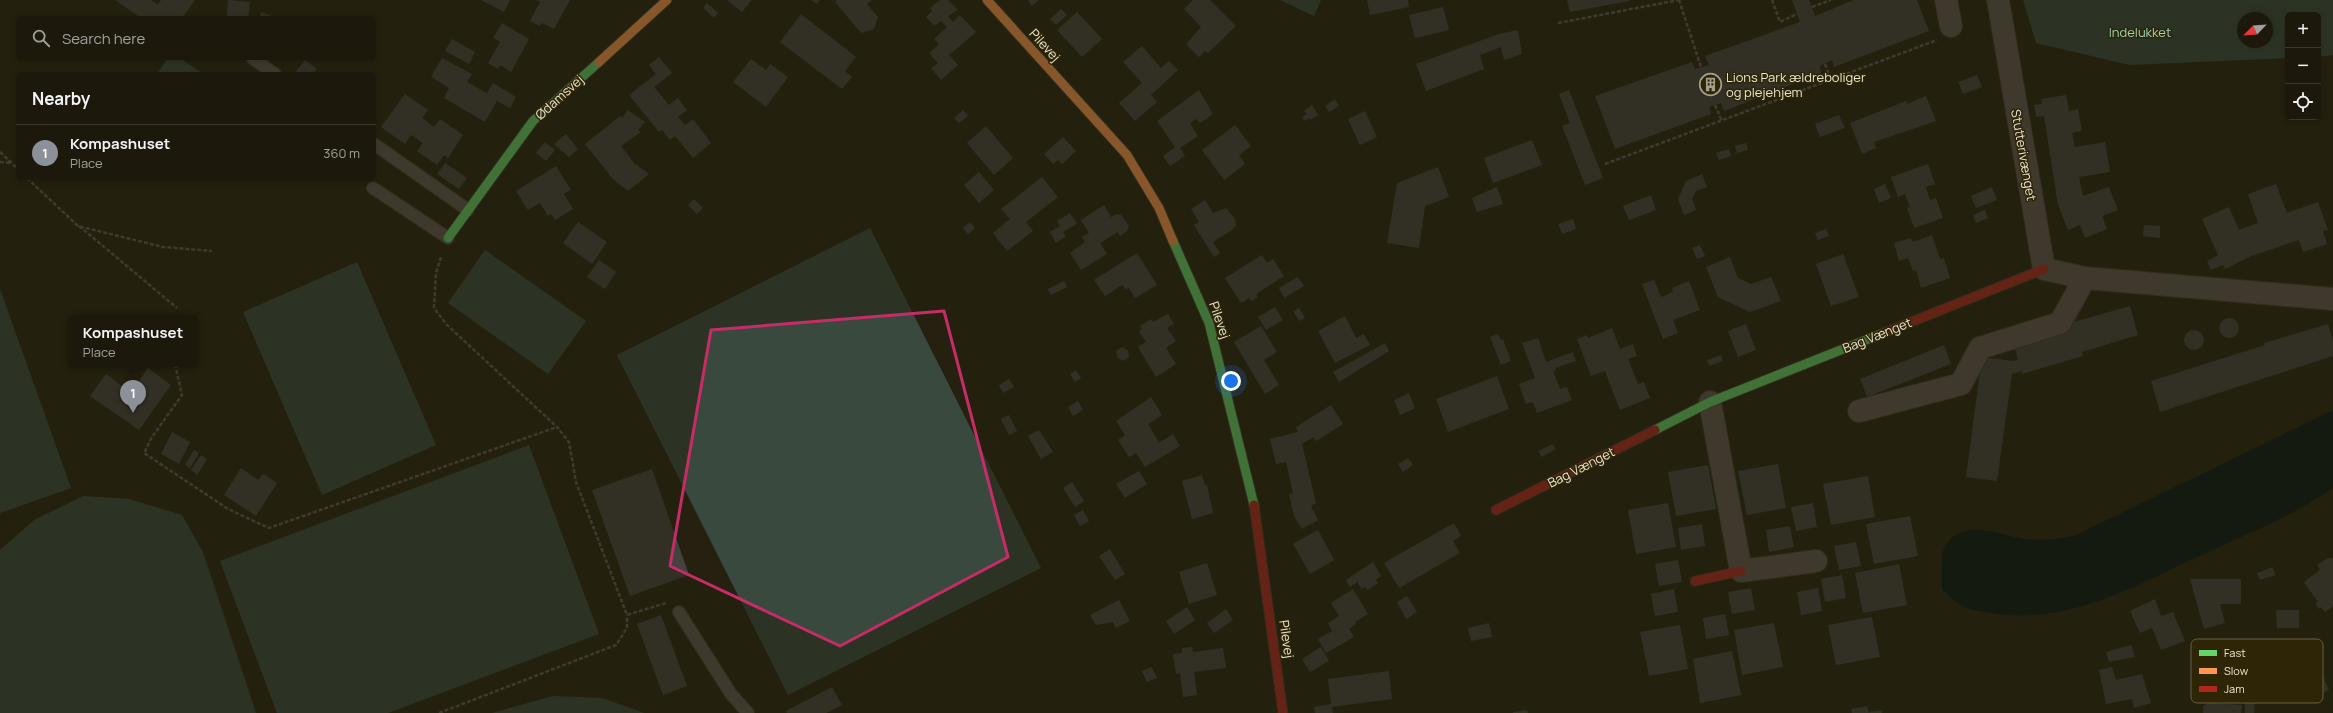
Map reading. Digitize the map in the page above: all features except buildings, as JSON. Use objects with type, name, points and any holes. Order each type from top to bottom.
[{"type":"street","name":"Ødamsvej","points":[[448,238],[533,120],[667,0]]},
{"type":"street","name":"Pilevej","points":[[987,0],[1127,155],[1159,208],[1209,324],[1257,518],[1283,713]]},
{"type":"street","points":[[1946,0],[1951,26]]},
{"type":"street","name":"Stutterivænget","points":[[1998,0],[2044,269]]},
{"type":"street","points":[[2044,269],[2085,278],[2333,299]]},
{"type":"street","name":"Bag Vænget","points":[[1496,510],[1710,402],[2044,269]]},
{"type":"street","points":[[1859,411],[1962,384],[1980,348],[2060,323],[2085,278]]},
{"type":"street","points":[[1710,402],[1741,571]]},
{"type":"street","points":[[1695,581],[1741,571],[1816,561]]},
{"type":"lane","points":[[255,60],[272,72]]},
{"type":"lane","points":[[376,145],[468,210]]},
{"type":"lane","points":[[373,188],[448,238]]},
{"type":"lane","points":[[679,612],[731,694],[748,713]]},
{"type":"path","points":[[1558,22],[1679,0],[1701,67]]},
{"type":"path","points":[[1772,0],[1780,22],[1797,14]]},
{"type":"path","points":[[1812,7],[1831,0]]},
{"type":"path","points":[[1605,164],[1942,38],[1951,26]]},
{"type":"path","points":[[1824,64],[1831,80]]},
{"type":"path","points":[[1715,105],[1722,121]]},
{"type":"path","points":[[0,152],[16,167]]},
{"type":"path","points":[[0,162],[11,162]]},
{"type":"path","points":[[30,180],[78,226],[177,308]]},
{"type":"path","points":[[78,226],[162,247],[212,251]]},
{"type":"path","points":[[439,713],[616,645],[626,628],[627,615],[576,482],[569,442],[557,427],[446,324],[434,308],[436,272],[448,238]]},
{"type":"path","points":[[176,367],[182,395],[152,437],[144,453],[228,509],[269,528],[557,427]]},
{"type":"path","points":[[627,615],[669,602],[679,612]]},
{"type":"highlighted area","points":[[944,311],[1008,557],[840,646],[670,566],[711,330]]},
{"type":"green space","points":[[1280,0],[1321,0],[1314,16]]},
{"type":"green space","name":"Indelukket","points":[[2023,0],[2333,0],[2333,55],[2321,57],[2321,12],[2285,12],[2285,58],[2130,65],[2036,43]]},
{"type":"green space","points":[[167,60],[183,60],[200,72],[158,72]]},
{"type":"green space","points":[[870,228],[1041,568],[788,695],[617,355]]},
{"type":"green space","points":[[485,250],[586,321],[548,374],[448,303]]},
{"type":"green space","points":[[357,262],[436,445],[322,495],[243,312]]},
{"type":"green space","points":[[0,289],[71,488],[0,513]]},
{"type":"green space","points":[[529,445],[599,634],[388,713],[277,713],[220,561]]},
{"type":"green space","points":[[83,496],[129,499],[182,515],[203,552],[256,713],[0,713],[0,550],[34,520]]},
{"type":"green space","points":[[553,696],[602,698],[644,713],[492,713]]},
{"type":"shaded area","points":[[2333,410],[2333,488],[2288,515],[2156,577],[2079,607],[2052,613],[2025,615],[1997,614],[1969,609],[1961,605],[1942,590],[1942,562],[1944,548],[1951,538],[1960,532],[1982,530],[2027,539],[2040,540],[2058,539],[2076,535]]},
{"type":"traffic: fast","points":[[448,238],[533,121],[599,62]]},
{"type":"traffic: fast","points":[[1173,241],[1209,323],[1254,505]]},
{"type":"traffic: fast","points":[[1655,430],[1710,402],[1881,334]]},
{"type":"traffic: slow","points":[[599,62],[667,0]]},
{"type":"traffic: slow","points":[[987,0],[1127,155],[1159,208],[1173,241]]},
{"type":"traffic: jam","points":[[1881,334],[2044,269]]},
{"type":"traffic: jam","points":[[1496,510],[1655,430]]},
{"type":"traffic: jam","points":[[1254,505],[1283,713]]},
{"type":"traffic: jam","points":[[1695,581],[1741,571]]},
{"type":"place","name":"Lions Park ældreboliger og plejehjem","points":[[1710,84]]},
{"type":"place","name":"Kompashuset","points":[[133,413]]}]
